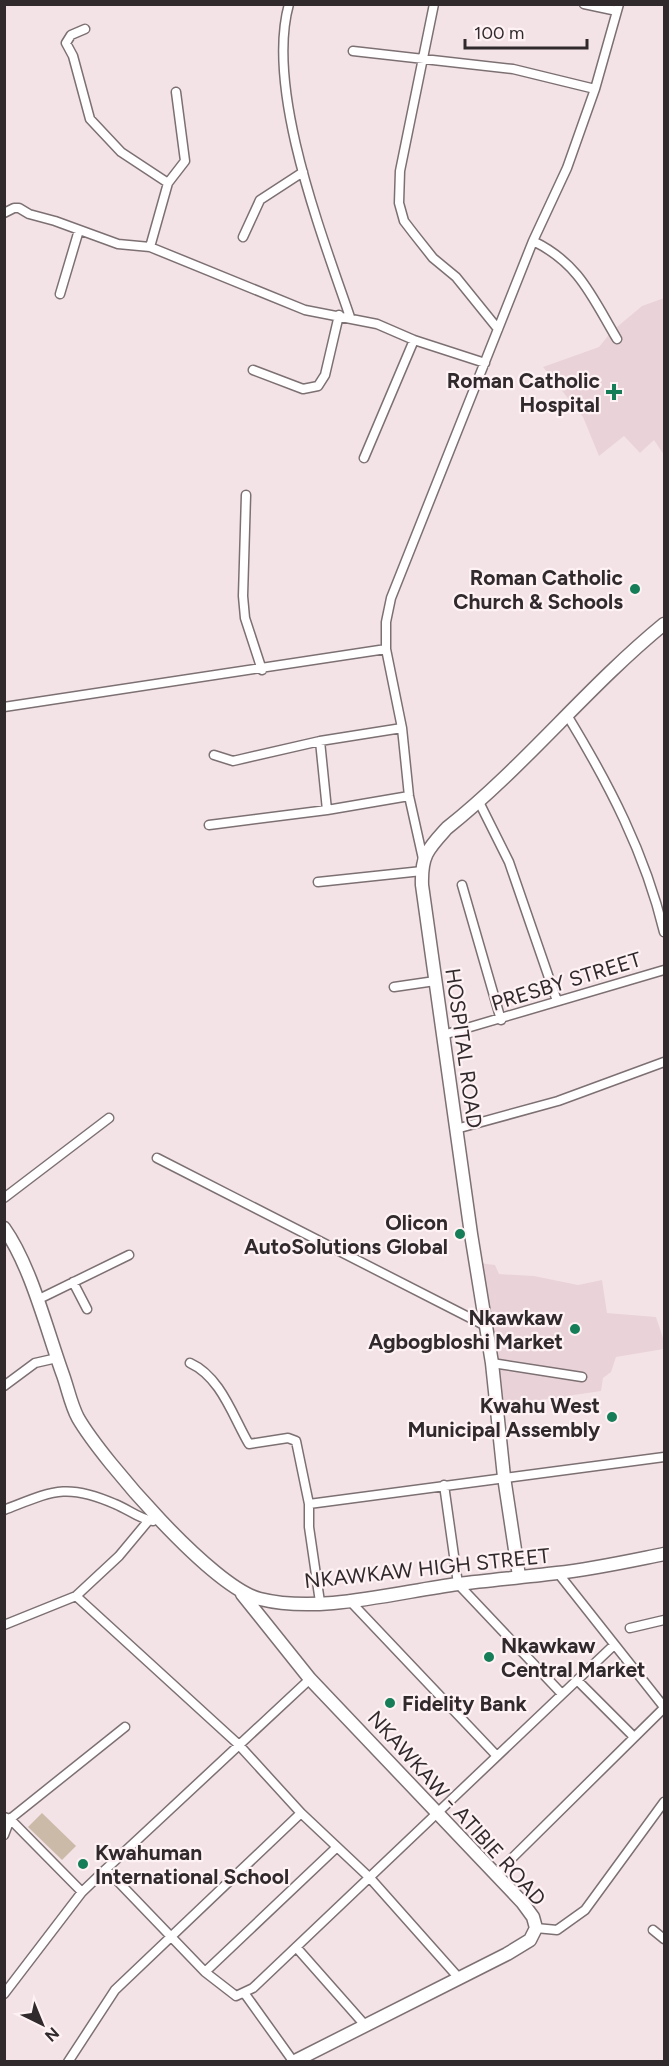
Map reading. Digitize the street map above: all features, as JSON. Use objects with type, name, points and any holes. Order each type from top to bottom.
[{"type":"main road","points":[[422,865],[430,846],[607,675],[664,624]]},
{"type":"main road","name":"HOSPITAL ROAD","points":[[422,865],[435,981],[468,1216],[492,1363],[504,1477],[519,1576]]},
{"type":"main road","name":"NKAWKAW HIGH STREET","points":[[4,1228],[12,1238],[37,1300],[81,1423],[111,1465],[162,1522],[235,1585],[259,1599],[320,1602],[349,1600],[519,1576],[558,1573],[664,1554]]},
{"type":"main road","name":"NKAWKAW - ATIBIE ROAD","points":[[235,1585],[310,1678],[528,1909],[536,1928],[535,1935],[523,1945],[293,2061]]},
{"type":"street","points":[[289,4],[282,39],[286,89],[303,172],[350,317]]},
{"type":"street","points":[[434,4],[427,28],[423,60],[400,171],[399,203],[404,221],[433,258],[456,277],[498,329]]},
{"type":"street","points":[[318,882],[422,865],[409,796],[402,728],[386,649],[386,622],[391,598],[533,241],[567,168],[595,89],[618,8],[584,4]]},
{"type":"street","points":[[85,29],[71,35],[66,44],[73,56],[90,119],[129,158],[168,183]]},
{"type":"street","points":[[353,51],[513,69],[595,89]]},
{"type":"street","points":[[150,247],[168,183],[185,160],[176,92]]},
{"type":"street","points":[[243,237],[260,200],[303,172]]},
{"type":"street","points":[[4,213],[19,208],[118,244],[150,247],[304,310],[377,324],[414,340],[485,363]]},
{"type":"street","points":[[60,294],[79,230]]},
{"type":"street","points":[[533,241],[555,252],[572,267],[617,339]]},
{"type":"street","points":[[253,370],[303,389],[318,386],[325,375],[339,315]]},
{"type":"street","points":[[364,458],[414,340]]},
{"type":"street","points":[[246,495],[243,596],[245,618],[262,670]]},
{"type":"street","points":[[4,707],[262,670],[386,649]]},
{"type":"street","points":[[567,715],[633,833],[657,902],[664,932]]},
{"type":"street","points":[[214,755],[233,761],[320,741],[402,728]]},
{"type":"street","points":[[320,741],[327,810]]},
{"type":"street","points":[[209,825],[327,810],[409,796]]},
{"type":"street","points":[[478,800],[509,862],[557,1001]]},
{"type":"street","points":[[462,885],[501,1020]]},
{"type":"street","name":"PRESBY STREET","points":[[443,1035],[501,1020],[664,970]]},
{"type":"street","points":[[394,987],[435,981]]},
{"type":"street","points":[[456,1129],[558,1101],[664,1062]]},
{"type":"street","points":[[4,1198],[109,1118]]},
{"type":"street","points":[[157,1158],[486,1326]]},
{"type":"street","points":[[37,1300],[129,1254]]},
{"type":"street","points":[[73,1282],[87,1309]]},
{"type":"street","points":[[4,1386],[35,1363],[57,1358]]},
{"type":"street","points":[[492,1363],[582,1377]]},
{"type":"street","points":[[190,1364],[198,1367],[209,1378],[230,1405],[249,1444],[288,1438],[296,1441],[309,1504],[309,1527],[320,1602]]},
{"type":"street","points":[[309,1504],[664,1457]]},
{"type":"street","points":[[444,1485],[458,1584],[562,1694]]},
{"type":"street","points":[[4,1510],[53,1491],[64,1490],[112,1502],[149,1520],[162,1522]]},
{"type":"street","points":[[4,1625],[76,1596],[119,1556],[149,1520]]},
{"type":"street","points":[[496,1874],[633,1736],[664,1708],[558,1573]]},
{"type":"street","points":[[76,1596],[238,1744],[301,1813],[370,1878],[458,1977]]},
{"type":"street","points":[[349,1600],[496,1755]]},
{"type":"street","points":[[630,1628],[664,1620]]},
{"type":"street","points":[[106,1869],[205,1972],[236,1996],[245,1994],[439,1813],[496,1755],[614,1645]]},
{"type":"street","points":[[4,1994],[82,1892],[310,1678]]},
{"type":"street","points":[[577,1680],[633,1736]]},
{"type":"street","points":[[4,1835],[7,1818],[124,1727]]},
{"type":"street","points":[[536,1928],[557,1930],[585,1910],[664,1802]]},
{"type":"street","points":[[68,2061],[115,1990],[301,1813]]},
{"type":"street","points":[[7,1818],[82,1892]]},
{"type":"street","points":[[205,1972],[337,1847]]},
{"type":"street","points":[[653,1930],[664,1940]]},
{"type":"street","points":[[296,1947],[364,2024]]},
{"type":"street","points":[[245,1994],[293,2061]]},
{"type":"shaded area","name":"Roman Catholic Hospital","points":[[664,298],[664,455],[654,440],[640,453],[624,436],[599,456],[583,417],[543,367],[599,347],[611,332],[642,306]]},
{"type":"shaded area","name":"Nkawkaw Agbogbloshi Market","points":[[479,1263],[495,1265],[499,1274],[534,1276],[578,1285],[602,1280],[607,1313],[656,1317],[664,1341],[664,1349],[616,1357],[611,1372],[603,1378],[601,1391],[534,1401],[499,1400]]},
{"type":"shaded area","points":[[42,1813],[76,1846],[62,1860],[28,1827]]},
{"type":"place","name":"Roman Catholic Hospital","points":[[614,392]]},
{"type":"place","name":"Roman Catholic Church & Schools","points":[[635,589]]},
{"type":"place","name":"Olicon AutoSolutions Global","points":[[460,1234]]},
{"type":"place","name":"Nkawkaw Agbogbloshi Market","points":[[575,1329]]},
{"type":"place","name":"Kwahu West Municipal Assembly","points":[[612,1417]]},
{"type":"place","name":"Nkawkaw Central Market","points":[[489,1657]]},
{"type":"place","name":"Fidelity Bank","points":[[390,1703]]},
{"type":"place","name":"Kwahuman International School","points":[[83,1864]]}]
